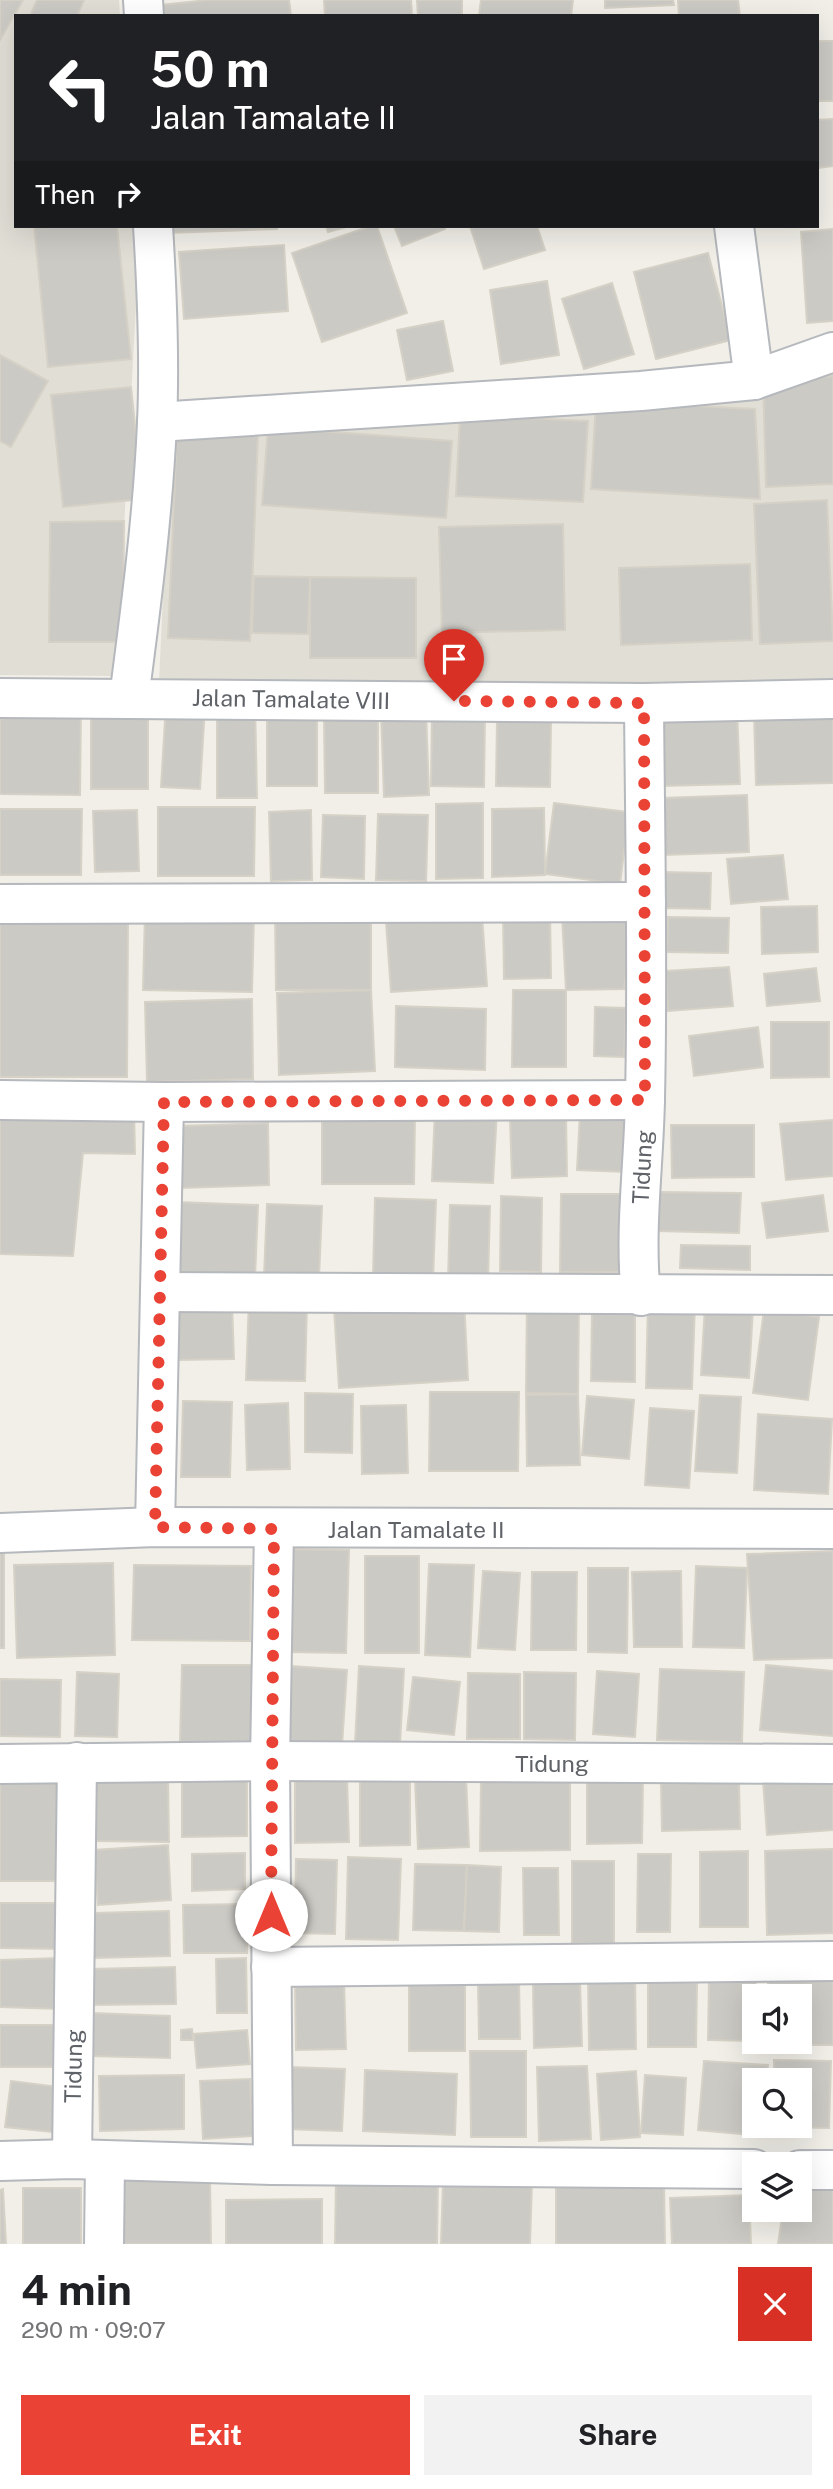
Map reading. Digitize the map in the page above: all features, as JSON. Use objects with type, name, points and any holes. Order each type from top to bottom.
[{"type":"street","points":[[130,698],[158,422],[157,292],[153,228]]},
{"type":"street","points":[[734,228],[754,380]]},
{"type":"street","points":[[158,422],[641,391],[754,380],[833,352]]},
{"type":"street","name":"Jalan Tamalate VIII","points":[[0,698],[644,703],[833,699]]},
{"type":"street","name":"Tidung","points":[[641,1296],[640,1195],[645,1100],[644,703]]},
{"type":"street","points":[[0,904],[646,902]]},
{"type":"street","points":[[0,1100],[645,1100]]},
{"type":"street","points":[[155,1527],[164,1102]]},
{"type":"street","points":[[160,1293],[833,1295]]},
{"type":"street","name":"Jalan Tamalate II","points":[[0,1533],[155,1527],[833,1529]]},
{"type":"street","points":[[273,2165],[270,1761],[274,1529]]},
{"type":"street","name":"Tidung","points":[[0,1764],[270,1761],[833,1764]]},
{"type":"street","name":"Tidung","points":[[78,1762],[89,2161],[104,2244]]},
{"type":"street","points":[[271,1967],[833,1961]]},
{"type":"street","points":[[0,2161],[742,2169]]},
{"type":"street","points":[[812,2170],[833,2170]]},
{"type":"shaded area","points":[[0,0],[119,0],[120,14],[14,14],[14,228],[135,228],[138,268],[116,676],[0,675]]},
{"type":"shaded area","points":[[833,372],[833,684],[159,682],[171,425]]},
{"type":"building","points":[[0,0],[23,0],[14,14],[0,40]]},
{"type":"building","points":[[37,0],[84,0],[78,14],[31,14]]},
{"type":"building","points":[[208,0],[289,0],[291,14],[162,14],[161,5]]},
{"type":"building","points":[[324,0],[411,0],[412,14],[325,14]]},
{"type":"building","points":[[417,0],[462,0],[462,14],[418,14]]},
{"type":"building","points":[[481,0],[573,0],[571,14],[479,14]]},
{"type":"building","points":[[605,0],[673,0],[674,5],[605,8]]},
{"type":"building","points":[[678,0],[738,0],[740,14],[679,14]]},
{"type":"building","points":[[819,41],[833,41],[833,101],[819,101]]},
{"type":"building","points":[[833,119],[833,166],[819,168],[819,120]]},
{"type":"building","points":[[34,228],[117,228],[131,359],[48,367]]},
{"type":"building","points":[[168,228],[277,228],[277,229],[168,233]]},
{"type":"building","points":[[327,228],[343,228],[328,232]]},
{"type":"building","points":[[365,228],[378,228],[407,313],[322,342],[292,253]]},
{"type":"building","points":[[395,228],[445,228],[445,229],[402,246]]},
{"type":"building","points":[[471,228],[538,228],[545,250],[484,269]]},
{"type":"building","points":[[833,229],[833,321],[807,323],[801,232]]},
{"type":"building","points":[[284,245],[288,311],[184,319],[179,252]]},
{"type":"building","points":[[708,253],[731,340],[656,359],[634,272]]},
{"type":"building","points":[[547,281],[559,355],[501,364],[490,290]]},
{"type":"building","points":[[612,283],[634,354],[584,369],[562,299]]},
{"type":"building","points":[[443,321],[453,371],[407,380],[397,330]]},
{"type":"building","points":[[0,355],[48,381],[11,447],[0,441]]},
{"type":"building","points":[[833,376],[833,484],[766,487],[763,379]]},
{"type":"building","points":[[131,387],[143,499],[63,507],[51,395]]},
{"type":"building","points":[[596,401],[755,409],[760,499],[591,489]]},
{"type":"building","points":[[460,415],[588,421],[583,502],[456,496]]},
{"type":"building","points":[[268,427],[452,441],[446,518],[262,505]]},
{"type":"building","points":[[177,431],[258,434],[250,641],[168,638]]},
{"type":"building","points":[[827,500],[833,641],[760,644],[754,504]]},
{"type":"building","points":[[124,521],[123,642],[49,642],[50,522]]},
{"type":"building","points":[[563,524],[565,630],[442,633],[439,527]]},
{"type":"building","points":[[750,564],[752,640],[621,645],[619,568]]},
{"type":"building","points":[[254,576],[310,577],[308,634],[252,633]]},
{"type":"building","points":[[310,577],[416,578],[416,658],[310,658]]},
{"type":"building","points":[[217,701],[255,701],[257,798],[217,798]]},
{"type":"building","points":[[166,704],[205,706],[200,789],[161,787]]},
{"type":"building","points":[[81,706],[80,795],[0,794],[0,707]]},
{"type":"building","points":[[91,706],[148,706],[148,789],[91,789]]},
{"type":"building","points":[[317,708],[317,786],[267,786],[267,709]]},
{"type":"building","points":[[737,708],[740,784],[661,786],[659,710]]},
{"type":"building","points":[[426,710],[429,795],[384,797],[381,712]]},
{"type":"building","points":[[833,712],[833,783],[756,785],[754,714]]},
{"type":"building","points":[[432,714],[485,715],[484,787],[431,786]]},
{"type":"building","points":[[324,717],[378,717],[378,793],[325,793]]},
{"type":"building","points":[[497,721],[551,722],[550,787],[496,786]]},
{"type":"building","points":[[747,795],[749,852],[664,855],[662,798]]},
{"type":"building","points":[[483,803],[483,878],[436,879],[436,804]]},
{"type":"building","points":[[554,803],[629,812],[620,884],[545,874]]},
{"type":"building","points":[[158,807],[255,807],[254,876],[158,876]]},
{"type":"building","points":[[544,808],[545,875],[492,877],[492,809]]},
{"type":"building","points":[[0,809],[82,809],[81,875],[0,875]]},
{"type":"building","points":[[137,810],[139,871],[95,872],[93,811]]},
{"type":"building","points":[[311,810],[312,880],[271,881],[269,812]]},
{"type":"building","points":[[378,814],[428,815],[426,881],[376,880]]},
{"type":"building","points":[[323,815],[365,816],[364,879],[321,877]]},
{"type":"building","points":[[783,855],[788,899],[731,904],[727,859]]},
{"type":"building","points":[[662,872],[711,873],[710,909],[661,908]]},
{"type":"building","points":[[817,906],[818,952],[762,954],[761,907]]},
{"type":"building","points":[[371,908],[371,990],[276,990],[275,910]]},
{"type":"building","points":[[550,911],[551,978],[504,979],[503,912]]},
{"type":"building","points":[[145,913],[254,916],[252,992],[143,990]]},
{"type":"building","points":[[634,913],[624,989],[566,990],[562,916]]},
{"type":"building","points":[[482,915],[487,986],[391,992],[386,922]]},
{"type":"building","points":[[668,917],[729,918],[728,953],[667,952]]},
{"type":"building","points":[[0,921],[128,921],[127,1077],[0,1077]]},
{"type":"building","points":[[729,967],[733,1006],[668,1011],[666,971]]},
{"type":"building","points":[[816,968],[820,1001],[767,1006],[764,974]]},
{"type":"building","points":[[371,990],[375,1071],[279,1075],[277,993]]},
{"type":"building","points":[[513,990],[566,990],[566,1067],[512,1067]]},
{"type":"building","points":[[252,999],[253,1079],[147,1082],[145,1002]]},
{"type":"building","points":[[396,1006],[486,1009],[485,1070],[395,1067]]},
{"type":"building","points":[[595,1007],[626,1008],[624,1057],[594,1056]]},
{"type":"building","points":[[771,1022],[829,1022],[829,1077],[771,1078]]},
{"type":"building","points":[[758,1027],[763,1067],[694,1076],[689,1036]]},
{"type":"building","points":[[0,1102],[134,1109],[135,1154],[83,1153],[73,1256],[0,1254]]},
{"type":"building","points":[[435,1108],[497,1110],[493,1183],[432,1181]]},
{"type":"building","points":[[580,1114],[630,1116],[627,1172],[577,1170]]},
{"type":"building","points":[[415,1115],[414,1184],[322,1184],[322,1116]]},
{"type":"building","points":[[566,1117],[567,1176],[512,1178],[510,1119]]},
{"type":"building","points":[[833,1120],[833,1176],[786,1180],[780,1124]]},
{"type":"building","points":[[268,1123],[269,1185],[180,1188],[178,1126]]},
{"type":"building","points":[[671,1125],[754,1125],[754,1177],[672,1178]]},
{"type":"building","points":[[658,1192],[741,1193],[739,1233],[657,1231]]},
{"type":"building","points":[[561,1194],[628,1194],[627,1272],[560,1272]]},
{"type":"building","points":[[823,1195],[828,1231],[767,1238],[762,1203]]},
{"type":"building","points":[[501,1196],[542,1198],[541,1272],[500,1271]]},
{"type":"building","points":[[375,1198],[436,1200],[433,1279],[373,1277]]},
{"type":"building","points":[[177,1202],[258,1205],[255,1278],[174,1275]]},
{"type":"building","points":[[267,1204],[322,1206],[319,1278],[264,1276]]},
{"type":"building","points":[[450,1205],[490,1206],[488,1281],[448,1281]]},
{"type":"building","points":[[681,1245],[750,1246],[750,1270],[680,1268]]},
{"type":"building","points":[[527,1298],[579,1298],[578,1394],[526,1393]]},
{"type":"building","points":[[464,1299],[468,1380],[339,1388],[334,1308]]},
{"type":"building","points":[[249,1300],[307,1302],[305,1381],[246,1380]]},
{"type":"building","points":[[648,1302],[695,1303],[692,1389],[646,1388]]},
{"type":"building","points":[[232,1304],[234,1359],[177,1360],[175,1306]]},
{"type":"building","points":[[705,1305],[753,1308],[749,1378],[701,1375]]},
{"type":"building","points":[[592,1310],[635,1310],[635,1382],[591,1381]]},
{"type":"building","points":[[764,1310],[819,1317],[808,1400],[753,1393]]},
{"type":"building","points":[[430,1392],[519,1392],[518,1471],[429,1471]]},
{"type":"building","points":[[305,1393],[353,1394],[352,1453],[305,1452]]},
{"type":"building","points":[[578,1394],[580,1465],[527,1466],[526,1395]]},
{"type":"building","points":[[700,1395],[741,1397],[737,1473],[695,1471]]},
{"type":"building","points":[[587,1396],[634,1400],[629,1459],[582,1455]]},
{"type":"building","points":[[183,1401],[232,1402],[230,1477],[181,1477]]},
{"type":"building","points":[[288,1403],[290,1469],[247,1470],[245,1405]]},
{"type":"building","points":[[406,1405],[408,1473],[362,1474],[361,1406]]},
{"type":"building","points":[[650,1408],[694,1411],[689,1488],[645,1485]]},
{"type":"building","points":[[758,1414],[832,1419],[828,1494],[754,1490]]},
{"type":"building","points":[[292,1549],[349,1550],[346,1653],[288,1652]]},
{"type":"building","points":[[833,1551],[833,1658],[754,1660],[747,1554]]},
{"type":"building","points":[[0,1553],[4,1553],[4,1648],[0,1648]]},
{"type":"building","points":[[365,1556],[419,1556],[419,1653],[365,1653]]},
{"type":"building","points":[[113,1563],[115,1655],[17,1658],[14,1565]]},
{"type":"building","points":[[429,1564],[474,1565],[470,1657],[425,1655]]},
{"type":"building","points":[[134,1565],[251,1566],[250,1641],[132,1640]]},
{"type":"building","points":[[696,1566],[747,1568],[744,1648],[693,1647]]},
{"type":"building","points":[[588,1568],[628,1568],[627,1653],[588,1652]]},
{"type":"building","points":[[483,1571],[520,1573],[515,1650],[478,1648]]},
{"type":"building","points":[[681,1571],[682,1647],[634,1647],[632,1572]]},
{"type":"building","points":[[532,1572],[577,1572],[576,1650],[531,1650]]},
{"type":"building","points":[[182,1665],[253,1665],[251,1743],[180,1742]]},
{"type":"building","points":[[766,1665],[833,1671],[833,1736],[760,1730]]},
{"type":"building","points":[[291,1666],[347,1670],[342,1746],[286,1742]]},
{"type":"building","points":[[359,1666],[404,1669],[400,1745],[355,1744]]},
{"type":"building","points":[[660,1669],[744,1672],[742,1742],[657,1740]]},
{"type":"building","points":[[597,1671],[639,1674],[635,1737],[593,1734]]},
{"type":"building","points":[[77,1672],[119,1674],[117,1737],[75,1736]]},
{"type":"building","points":[[524,1672],[576,1673],[575,1740],[524,1739]]},
{"type":"building","points":[[468,1673],[520,1674],[520,1739],[467,1739]]},
{"type":"building","points":[[413,1677],[460,1682],[454,1735],[407,1730]]},
{"type":"building","points":[[0,1679],[61,1680],[60,1737],[0,1736]]},
{"type":"building","points":[[360,1771],[410,1771],[410,1845],[360,1846]]},
{"type":"building","points":[[833,1776],[833,1830],[767,1835],[763,1781]]},
{"type":"building","points":[[347,1777],[349,1842],[295,1843],[295,1778]]},
{"type":"building","points":[[466,1777],[469,1847],[418,1849],[415,1780]]},
{"type":"building","points":[[168,1779],[169,1842],[94,1841],[92,1781]]},
{"type":"building","points":[[643,1779],[642,1843],[587,1844],[587,1780]]},
{"type":"building","points":[[182,1780],[247,1780],[247,1836],[182,1837]]},
{"type":"building","points":[[481,1782],[570,1782],[570,1850],[480,1851]]},
{"type":"building","points":[[739,1782],[740,1829],[662,1831],[661,1784]]},
{"type":"building","points":[[0,1783],[63,1783],[63,1881],[0,1881]]},
{"type":"building","points":[[168,1845],[171,1900],[98,1905],[94,1850]]},
{"type":"building","points":[[833,1849],[833,1933],[767,1935],[765,1851]]},
{"type":"building","points":[[748,1851],[748,1927],[700,1927],[700,1852]]},
{"type":"building","points":[[245,1853],[245,1889],[192,1891],[192,1854]]},
{"type":"building","points":[[638,1854],[671,1854],[670,1932],[637,1932]]},
{"type":"building","points":[[348,1857],[401,1859],[398,1940],[346,1939]]},
{"type":"building","points":[[296,1859],[337,1860],[335,1934],[295,1933]]},
{"type":"building","points":[[572,1861],[614,1861],[614,1943],[572,1943]]},
{"type":"building","points":[[415,1864],[467,1865],[464,1931],[413,1930]]},
{"type":"building","points":[[467,1865],[501,1867],[499,1932],[464,1931]]},
{"type":"building","points":[[523,1868],[558,1868],[559,1935],[524,1935]]},
{"type":"building","points":[[0,1903],[61,1903],[60,1949],[0,1948]]},
{"type":"building","points":[[247,1904],[247,1953],[184,1953],[183,1905]]},
{"type":"building","points":[[169,1911],[170,1956],[94,1958],[94,1913]]},
{"type":"building","points":[[58,1958],[61,2009],[0,2007],[0,1960]]},
{"type":"building","points":[[246,1958],[247,2013],[217,2013],[216,1959]]},
{"type":"building","points":[[175,1967],[176,2004],[89,2005],[90,1969]]},
{"type":"building","points":[[409,1971],[465,1971],[465,2051],[409,2051]]},
{"type":"building","points":[[768,1973],[833,1974],[833,2045],[812,2045],[812,1984],[768,1984]]},
{"type":"building","points":[[588,1974],[635,1974],[636,2049],[589,2050]]},
{"type":"building","points":[[709,1977],[756,1979],[756,1984],[742,1984],[742,2041],[708,2040]]},
{"type":"building","points":[[519,1980],[520,2039],[479,2039],[478,1981]]},
{"type":"building","points":[[344,1982],[346,2049],[296,2050],[295,1984]]},
{"type":"building","points":[[580,1982],[582,2046],[534,2048],[533,1983]]},
{"type":"building","points":[[648,1983],[697,1983],[696,2047],[648,2047]]},
{"type":"building","points":[[92,2013],[170,2016],[170,2058],[90,2056]]},
{"type":"building","points":[[0,2025],[58,2025],[58,2067],[0,2067]]},
{"type":"building","points":[[192,2029],[193,2040],[181,2040],[181,2030]]},
{"type":"building","points":[[247,2030],[250,2064],[197,2068],[194,2034]]},
{"type":"building","points":[[470,2051],[526,2051],[526,2137],[471,2137]]},
{"type":"building","points":[[774,2060],[831,2061],[829,2128],[812,2128],[812,2068],[774,2068]]},
{"type":"building","points":[[704,2061],[768,2065],[768,2068],[742,2068],[742,2134],[698,2130]]},
{"type":"building","points":[[587,2066],[591,2139],[539,2141],[537,2067]]},
{"type":"building","points":[[290,2067],[345,2069],[342,2131],[286,2129]]},
{"type":"building","points":[[365,2070],[457,2074],[455,2135],[363,2131]]},
{"type":"building","points":[[636,2071],[640,2137],[601,2140],[597,2074]]},
{"type":"building","points":[[184,2075],[184,2129],[100,2131],[99,2076]]},
{"type":"building","points":[[645,2075],[686,2078],[683,2135],[641,2133]]},
{"type":"building","points":[[250,2079],[253,2136],[203,2139],[200,2081]]},
{"type":"building","points":[[11,2081],[67,2088],[62,2133],[5,2127]]},
{"type":"building","points":[[336,2179],[438,2181],[437,2244],[335,2244]]},
{"type":"building","points":[[123,2180],[210,2180],[211,2244],[123,2244]]},
{"type":"building","points":[[443,2181],[532,2182],[530,2244],[441,2244]]},
{"type":"building","points":[[664,2184],[665,2244],[556,2244],[556,2185]]},
{"type":"building","points":[[812,2184],[833,2187],[833,2244],[778,2244],[781,2222],[812,2222]]},
{"type":"building","points":[[23,2188],[81,2188],[81,2244],[23,2244]]},
{"type":"building","points":[[3,2189],[6,2244],[0,2244],[0,2190]]},
{"type":"building","points":[[742,2195],[742,2222],[750,2222],[751,2244],[672,2244],[670,2198]]},
{"type":"building","points":[[322,2199],[322,2244],[226,2244],[226,2200]]},
{"type":"route","points":[[271,1915],[270,1761],[274,1529],[155,1527],[164,1102],[645,1100],[644,703],[454,701]]}]
